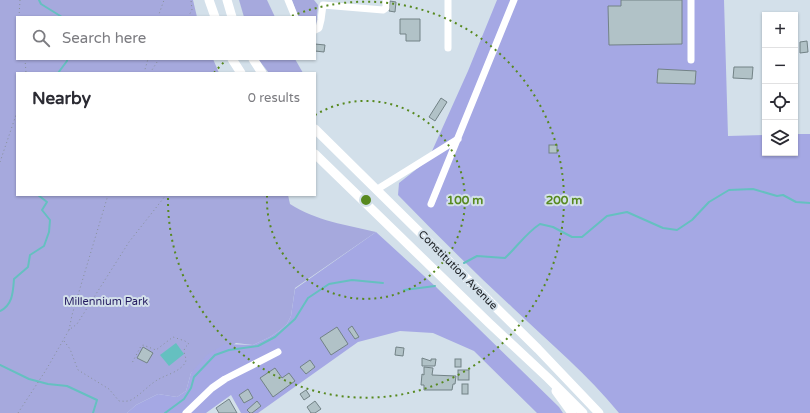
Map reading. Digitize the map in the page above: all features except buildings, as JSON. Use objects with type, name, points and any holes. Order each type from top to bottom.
[{"type":"main road","points":[[209,0],[215,16]]},
{"type":"main road","points":[[227,0],[232,16]]},
{"type":"main road","points":[[233,60],[240,72]]},
{"type":"main road","points":[[254,60],[261,72]]},
{"type":"main road","name":"Constitution Avenue","points":[[316,130],[500,312],[599,413]]},
{"type":"main road","name":"Constitution Avenue","points":[[316,155],[583,413]]},
{"type":"main road","points":[[548,378],[572,413]]},
{"type":"street","points":[[288,0],[295,16]]},
{"type":"street","points":[[316,30],[319,28],[323,5],[383,10],[386,8],[386,0]]},
{"type":"street","points":[[448,0],[448,48]]},
{"type":"street","points":[[431,204],[514,0]]},
{"type":"street","points":[[691,60],[692,0]]},
{"type":"street","points":[[376,190],[458,139]]},
{"type":"street","points":[[186,413],[212,388],[225,379],[278,352]]},
{"type":"path","points":[[19,16],[20,0]]},
{"type":"path","points":[[158,16],[164,0]]},
{"type":"path","points":[[189,16],[192,10],[191,0]]},
{"type":"path","points":[[25,60],[26,72]]},
{"type":"path","points":[[144,72],[148,60]]},
{"type":"path","points":[[151,72],[159,60]]},
{"type":"path","points":[[0,162],[16,115]]},
{"type":"path","points":[[18,413],[46,370],[69,330],[72,315],[108,196]]},
{"type":"path","points":[[69,330],[77,324],[129,242],[165,196]]},
{"type":"path","points":[[63,340],[70,349],[78,370],[109,389],[118,401],[125,402],[130,400],[150,384],[174,372],[184,364],[186,358],[184,351],[189,344],[173,337],[156,350],[143,345],[132,363]]},
{"type":"green space","name":"Millennium Park","points":[[0,0],[193,0],[197,16],[16,16],[16,60],[213,60],[219,72],[16,72],[16,196],[288,196],[290,204],[310,215],[332,222],[376,232],[295,288],[291,316],[287,324],[279,331],[253,345],[236,343],[191,373],[186,391],[177,397],[158,394],[136,405],[127,413],[0,413]]},
{"type":"green space","points":[[239,0],[267,0],[275,16],[244,16]]},
{"type":"green space","points":[[292,0],[314,0],[318,5],[316,26],[316,16],[298,16]]},
{"type":"green space","points":[[259,60],[296,60],[302,72],[268,72]]},
{"type":"shaded area","points":[[497,0],[724,0],[728,136],[762,135],[762,156],[798,156],[798,134],[810,134],[810,413],[619,413],[581,372],[469,267],[398,195],[399,183],[428,160],[468,71]]},
{"type":"shaded area","points":[[376,232],[435,286],[559,407],[563,413],[537,413],[474,351],[433,333],[400,331],[358,342],[258,413],[241,413],[231,395],[206,413],[127,413],[136,405],[158,394],[177,397],[186,391],[191,373],[207,355],[225,344],[253,345],[279,331],[287,324],[291,316],[295,289]]},
{"type":"shaded area","points":[[176,343],[184,354],[169,366],[160,355]]},
{"type":"waterway","points":[[39,0],[41,4],[60,16]]},
{"type":"waterway","points":[[59,72],[67,60]]},
{"type":"waterway","points":[[464,263],[477,256],[505,258],[540,224],[553,227],[572,237],[582,237],[607,216],[627,212],[663,228],[677,230],[692,220],[709,202],[729,190],[753,189],[777,196],[783,195],[796,202],[810,203]]},
{"type":"waterway","points":[[0,311],[8,305],[12,297],[14,279],[28,267],[30,255],[44,246],[49,232],[50,220],[42,210],[47,202],[39,196]]},
{"type":"waterway","points":[[165,413],[184,399],[191,388],[194,377],[215,355],[229,350],[258,346],[275,337],[295,319],[308,298],[329,284],[352,280],[383,283]]},
{"type":"waterway","points":[[404,290],[435,286]]},
{"type":"waterway","points":[[0,365],[29,379],[48,384],[67,386],[97,400],[93,413]]}]
